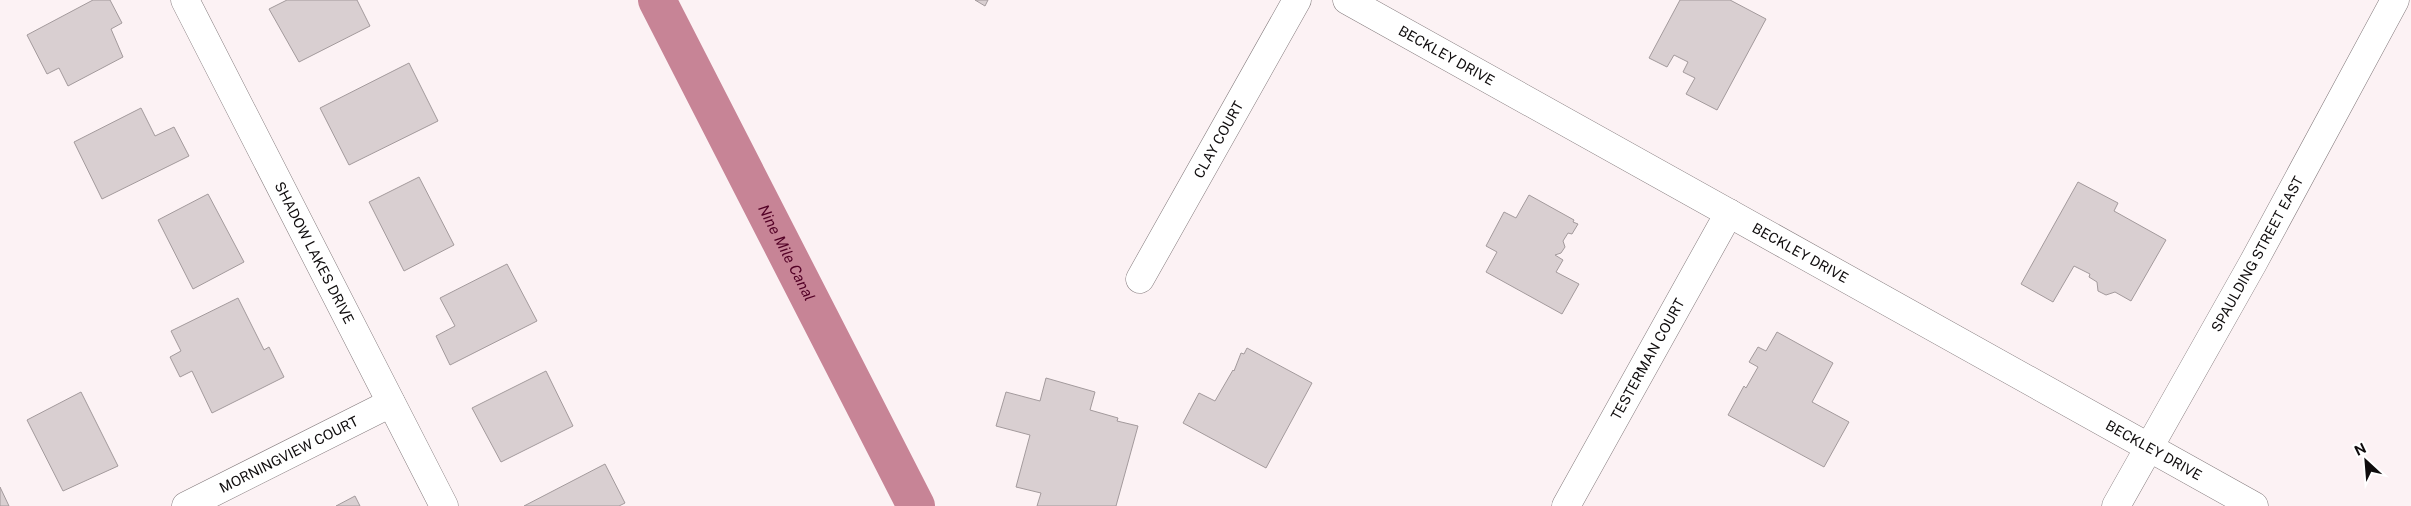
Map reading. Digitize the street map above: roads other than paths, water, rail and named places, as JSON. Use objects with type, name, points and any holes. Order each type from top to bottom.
[{"type":"street","name":"SHADOW LAKES DRIVE","points":[[185,0],[444,506]]},
{"type":"street","name":"CLAY COURT","points":[[1140,279],[1297,0]]},
{"type":"street","name":"BECKLEY DRIVE","points":[[1347,0],[2254,506]]},
{"type":"street","name":"SPAULDING STREET EAST","points":[[2116,506],[2253,263],[2396,0]]},
{"type":"street","name":"TESTERMAN COURT","points":[[1566,506],[1729,213]]},
{"type":"street","name":"MORNINGVIEW COURT","points":[[186,506],[391,403]]},
{"type":"waterway","name":"Nine Mile Canal","points":[[657,0],[916,506]]}]
